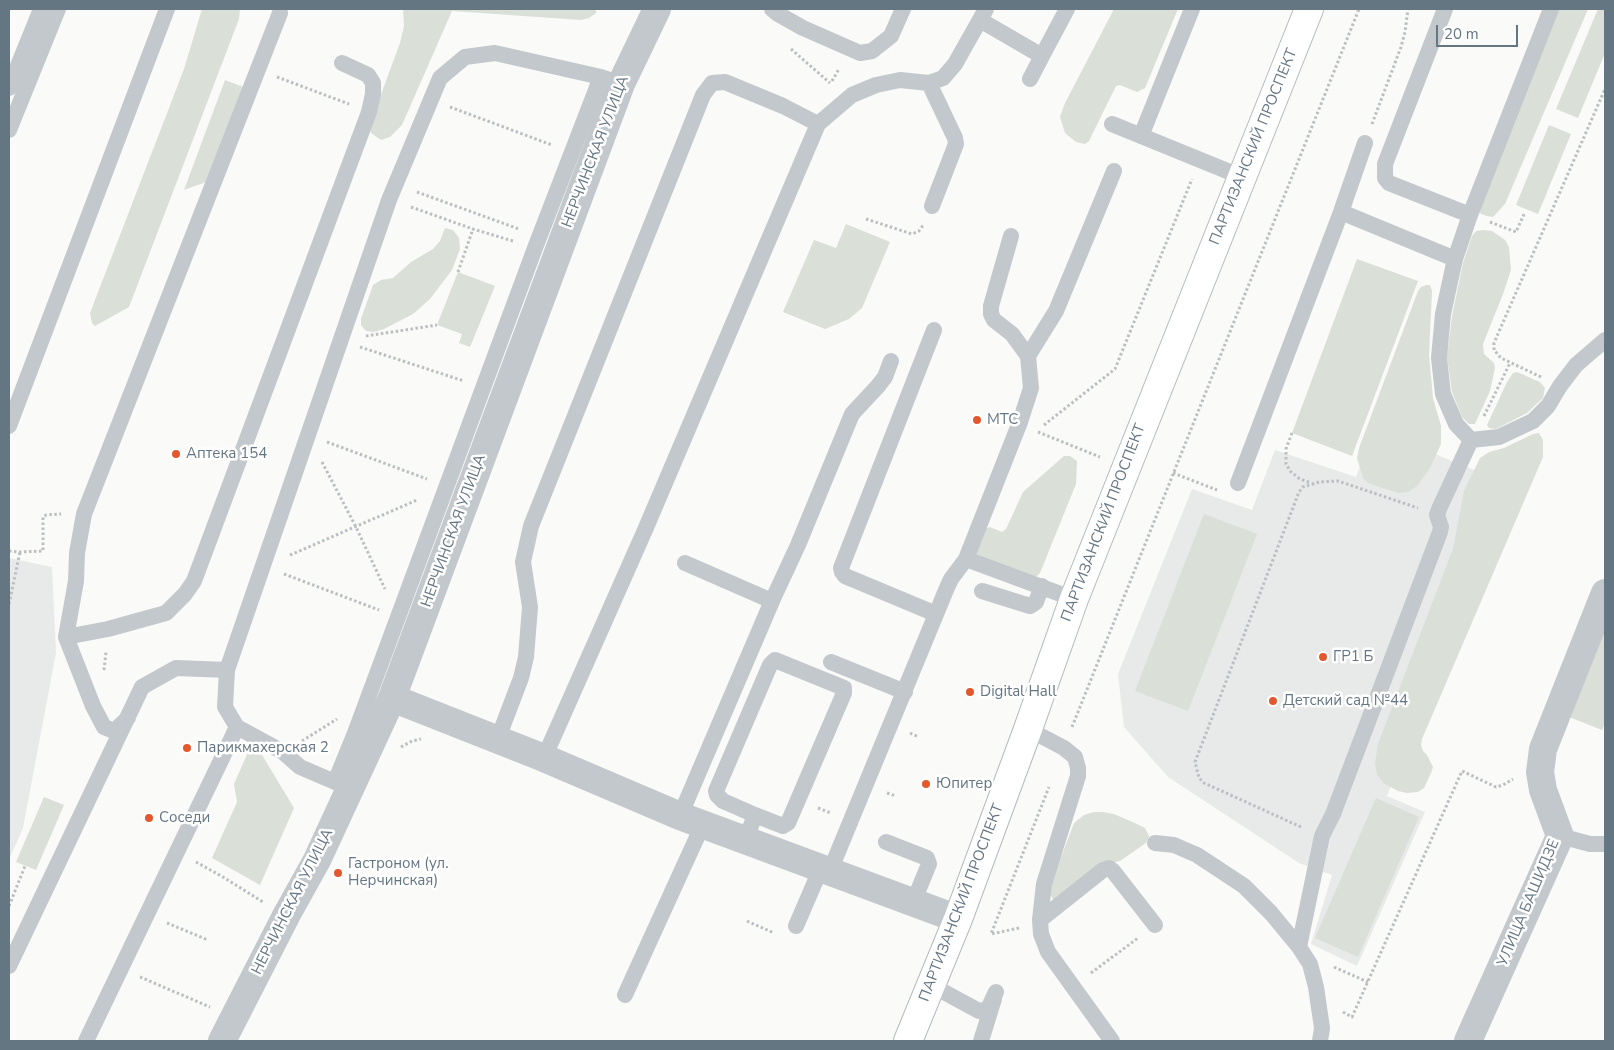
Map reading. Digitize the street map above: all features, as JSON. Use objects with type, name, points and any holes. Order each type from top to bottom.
[{"type":"main road","name":"ПАРТИЗАНСКИЙ ПРОСПЕКТ","points":[[908,1041],[958,919],[1074,599],[1309,9]]},
{"type":"street","name":"НЕРЧИНСКАЯ УЛИЦА","points":[[222,1041],[317,860],[343,783],[379,699],[611,80],[658,9]]},
{"type":"street","name":"УЛИЦА БАШИДЗЕ","points":[[1468,1041],[1560,836],[1543,790],[1540,772],[1543,749],[1605,593]]},
{"type":"street","points":[[379,699],[544,758],[692,820],[750,827],[826,870],[958,919]]},
{"type":"lane","points":[[9,88],[41,9]]},
{"type":"lane","points":[[9,130],[58,9]]},
{"type":"lane","points":[[9,426],[167,9]]},
{"type":"lane","points":[[772,9],[803,28],[860,54],[872,51],[891,36],[903,9]]},
{"type":"lane","points":[[1030,79],[1067,9]]},
{"type":"lane","points":[[1141,136],[1192,9]]},
{"type":"lane","points":[[1445,9],[1385,164],[1385,178],[1389,184],[1470,215]]},
{"type":"lane","points":[[1471,440],[1456,424],[1443,394],[1439,358],[1443,314],[1455,259],[1470,215],[1551,9]]},
{"type":"lane","points":[[128,718],[114,731],[104,727],[93,706],[66,636],[76,581],[84,514],[282,10]]},
{"type":"lane","points":[[544,758],[645,530],[818,124],[852,95],[876,85],[900,80],[930,82],[943,78],[955,64],[983,14],[1042,56]]},
{"type":"lane","points":[[343,783],[300,767],[283,752],[236,726],[225,707],[227,670],[389,200],[440,78],[465,57],[495,52],[611,80],[571,153],[398,617],[379,699]]},
{"type":"lane","points":[[66,636],[108,629],[166,614],[186,594],[194,581],[369,112],[373,94],[372,83],[368,75],[342,63]]},
{"type":"lane","points":[[497,741],[521,678],[526,657],[530,607],[523,562],[531,526],[703,95],[712,83],[724,82],[783,106],[818,124]]},
{"type":"lane","points":[[930,82],[956,144],[932,206]]},
{"type":"lane","points":[[1112,124],[1242,177]]},
{"type":"lane","points":[[1238,483],[1341,212],[1365,143]]},
{"type":"lane","points":[[1028,356],[1056,312],[1114,170]]},
{"type":"lane","points":[[1341,212],[1455,259]]},
{"type":"lane","points":[[796,926],[826,870],[867,785],[951,579],[966,558],[1020,422],[1031,388],[1028,356],[1012,334],[994,320],[991,314],[1011,236]]},
{"type":"lane","points":[[934,330],[841,568],[845,576],[936,614]]},
{"type":"lane","points":[[1471,440],[1499,437],[1533,421],[1548,406],[1576,365],[1605,340]]},
{"type":"lane","points":[[625,995],[692,820],[772,601],[798,545],[852,414],[878,386],[891,360]]},
{"type":"lane","points":[[1299,947],[1322,836],[1333,814],[1440,532],[1441,526],[1437,515],[1471,440]]},
{"type":"lane","points":[[966,558],[1074,599]]},
{"type":"lane","points":[[684,563],[772,601]]},
{"type":"lane","points":[[982,591],[1030,606],[1036,602],[1042,586]]},
{"type":"lane","points":[[775,660],[844,688],[844,693],[788,822],[784,826],[750,827],[719,799],[716,791],[770,666],[775,660]]},
{"type":"lane","points":[[831,662],[905,692]]},
{"type":"lane","points":[[9,966],[142,687],[176,668],[227,670]]},
{"type":"lane","points":[[88,1040],[236,726]]},
{"type":"lane","points":[[1028,729],[1064,748],[1075,758],[1078,768],[1078,776],[1044,884],[1040,920],[1041,934],[1048,952],[1112,1041]]},
{"type":"lane","points":[[1560,836],[1590,844],[1605,844]]},
{"type":"lane","points":[[886,842],[927,858],[929,864],[913,903]]},
{"type":"lane","points":[[1155,843],[1174,845],[1197,855],[1244,886],[1271,913],[1299,947],[1310,964],[1316,987],[1322,1028],[1320,1041]]},
{"type":"lane","points":[[1040,920],[1109,868],[1155,925]]},
{"type":"lane","points":[[931,985],[979,1012],[988,1009],[996,992],[983,1040]]},
{"type":"path","points":[[1010,931],[991,934],[1359,9]]},
{"type":"path","points":[[1365,143],[1401,47],[1408,9]]},
{"type":"path","points":[[280,78],[324,95]]},
{"type":"path","points":[[1560,386],[1497,354],[1494,350],[1494,344],[1605,89]]},
{"type":"path","points":[[430,99],[571,153]]},
{"type":"path","points":[[1100,457],[1036,431],[1116,369],[1200,160]]},
{"type":"path","points":[[412,190],[538,242]]},
{"type":"path","points":[[408,206],[472,229],[538,242]]},
{"type":"path","points":[[866,219],[912,234],[919,231],[925,224],[932,206]]},
{"type":"path","points":[[1516,232],[1525,212]]},
{"type":"path","points":[[458,272],[472,229]]},
{"type":"path","points":[[341,340],[437,325]]},
{"type":"path","points":[[380,354],[483,388]]},
{"type":"path","points":[[1471,440],[1481,424],[1510,362]]},
{"type":"path","points":[[1292,433],[1286,449],[1286,464],[1291,472],[1300,479],[1311,483]]},
{"type":"path","points":[[350,450],[446,487]]},
{"type":"path","points":[[321,460],[356,527],[398,617]]},
{"type":"path","points":[[1173,473],[1217,490],[1233,490],[1238,483]]},
{"type":"path","points":[[1322,836],[1204,783],[1199,778],[1196,762],[1299,492],[1303,486],[1330,480],[1338,481],[1437,515]]},
{"type":"path","points":[[288,556],[446,487]]},
{"type":"path","points":[[9,551],[43,551],[43,517]]},
{"type":"path","points":[[9,604],[20,552]]},
{"type":"path","points":[[302,580],[398,617]]},
{"type":"path","points":[[104,676],[108,629]]},
{"type":"path","points":[[283,752],[379,699]]},
{"type":"path","points":[[1352,1017],[1462,771],[1496,787],[1503,786],[1510,780],[1540,772]]},
{"type":"path","points":[[798,799],[850,821]]},
{"type":"path","points":[[177,853],[223,877],[260,900]]},
{"type":"path","points":[[9,906],[25,866]]},
{"type":"path","points":[[146,914],[208,940]]},
{"type":"path","points":[[1073,987],[1155,925]]},
{"type":"path","points":[[121,969],[201,1004]]},
{"type":"shaded area","points":[[202,9],[240,9],[239,19],[129,307],[95,326],[92,323],[90,313],[184,69]]},
{"type":"shaded area","points":[[403,9],[596,9],[596,13],[589,18],[581,20],[452,11],[402,125],[390,137],[381,140],[371,133],[370,124],[400,43],[404,26]]},
{"type":"shaded area","points":[[1114,9],[1178,9],[1145,88],[1137,92],[1120,85],[1116,86],[1089,141],[1085,144],[1076,142],[1065,133],[1060,117],[1065,103]]},
{"type":"shaded area","points":[[1557,9],[1588,9],[1505,204],[1493,217],[1481,214],[1478,209]]},
{"type":"shaded area","points":[[1598,9],[1605,9],[1605,53],[1578,118],[1556,109]]},
{"type":"shaded area","points":[[225,80],[243,87],[206,182],[184,190]]},
{"type":"shaded area","points":[[1549,125],[1571,134],[1538,214],[1516,205]]},
{"type":"shaded area","points":[[846,224],[890,242],[862,308],[849,319],[825,329],[783,312],[814,240],[836,248]]},
{"type":"shaded area","points":[[445,228],[453,230],[459,238],[460,249],[452,270],[430,299],[413,314],[384,329],[374,332],[366,331],[361,325],[361,319],[373,285],[381,280],[393,278],[411,262],[433,249],[440,241]]},
{"type":"shaded area","points":[[1476,231],[1492,231],[1505,240],[1509,247],[1511,270],[1483,344],[1484,354],[1494,363],[1495,368],[1490,391],[1475,424],[1469,424],[1462,417],[1452,392],[1447,357],[1452,316],[1463,263],[1472,236]]},
{"type":"shaded area","points":[[1357,259],[1418,281],[1352,456],[1292,433]]},
{"type":"shaded area","points":[[458,272],[495,286],[470,347],[459,343],[462,334],[437,325]]},
{"type":"shaded area","points":[[1426,285],[1430,285],[1432,291],[1429,355],[1433,398],[1441,426],[1441,444],[1430,468],[1417,486],[1408,492],[1398,493],[1368,483],[1363,478],[1357,458],[1359,448],[1418,291]]},
{"type":"shaded area","points":[[1517,372],[1540,382],[1545,388],[1543,398],[1527,413],[1496,429],[1489,428],[1487,425],[1507,382],[1513,373]]},
{"type":"shaded area","name":"Детский сад №44","points":[[1374,429],[1511,485],[1387,796],[1425,812],[1357,966],[1311,944],[1332,875],[1299,863],[1168,777],[1124,727],[1118,674],[1192,489],[1252,510],[1275,450],[1356,477]]},
{"type":"shaded area","points":[[1539,433],[1543,440],[1543,457],[1422,739],[1423,751],[1433,767],[1431,773],[1424,788],[1418,792],[1407,793],[1398,791],[1383,783],[1377,774],[1375,763],[1378,744],[1453,549],[1464,491],[1480,458],[1489,452],[1504,448]]},
{"type":"shaded area","points":[[1064,456],[1070,456],[1077,461],[1076,484],[1040,573],[1036,577],[976,555],[984,529],[990,527],[1002,532],[1006,529],[1023,492]]},
{"type":"shaded area","points":[[1204,514],[1257,534],[1188,711],[1135,691]]},
{"type":"shaded area","points":[[9,558],[52,567],[56,653],[23,828],[9,860]]},
{"type":"shaded area","points":[[1605,616],[1605,723],[1602,730],[1564,715]]},
{"type":"shaded area","points":[[249,750],[262,755],[294,808],[260,885],[212,858],[237,802],[234,784]]},
{"type":"shaded area","points":[[44,797],[64,805],[36,870],[16,862]]},
{"type":"shaded area","points":[[1376,798],[1419,817],[1358,957],[1315,938]]},
{"type":"shaded area","points":[[1094,812],[1114,814],[1145,828],[1149,836],[1148,839],[1146,843],[1120,861],[1107,864],[1054,900],[1051,896],[1050,886],[1074,823],[1084,815]]},
{"type":"place","name":"МТС","points":[[977,420]]},
{"type":"place","name":"Аптека 154","points":[[176,454]]},
{"type":"place","name":"ГР1 Б","points":[[1323,657]]},
{"type":"place","name":"Digital Hall","points":[[970,692]]},
{"type":"place","name":"Детский сад №44","points":[[1273,701]]},
{"type":"place","name":"Парикмахерская 2","points":[[187,748]]},
{"type":"place","name":"Юпитер","points":[[926,784]]},
{"type":"place","name":"Соседи","points":[[149,818]]},
{"type":"place","name":"Гастроном (ул. Нерчинская)","points":[[338,873]]}]
